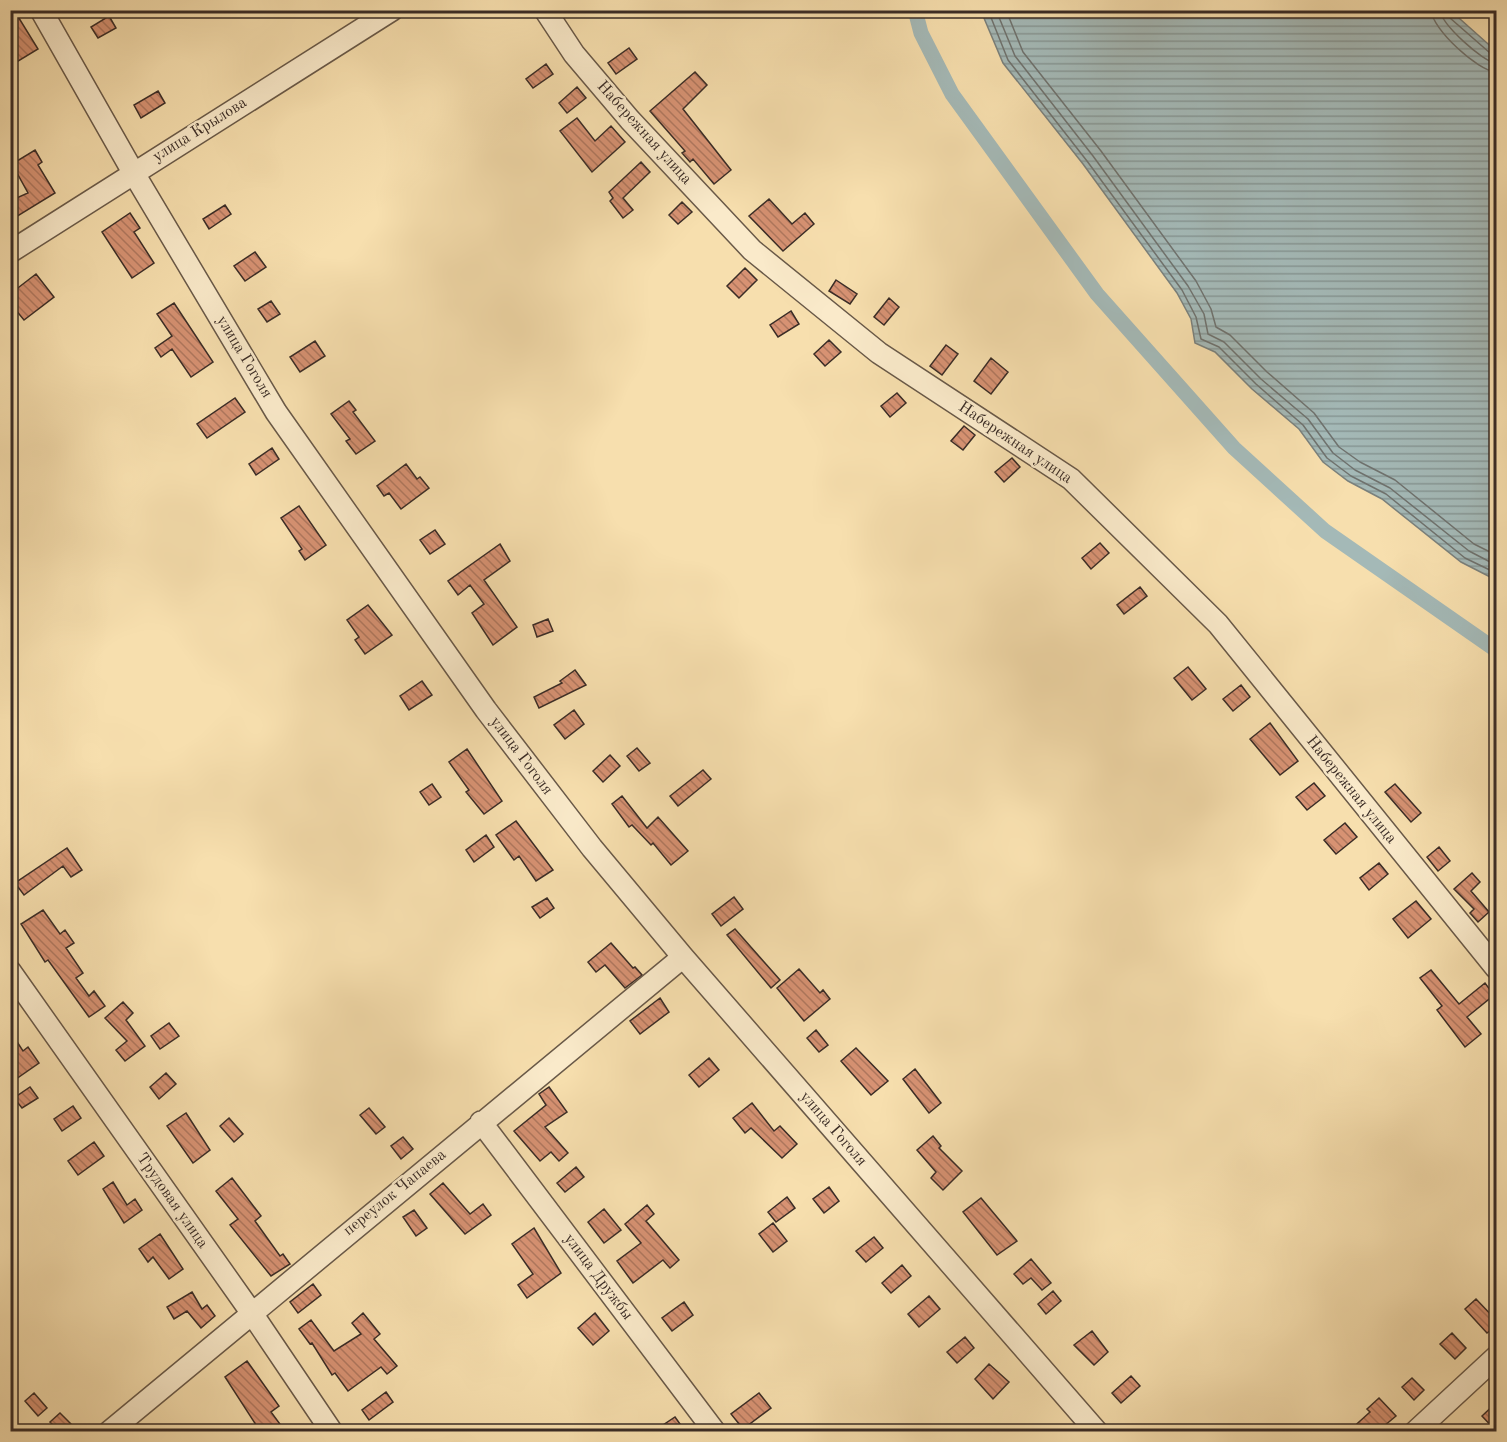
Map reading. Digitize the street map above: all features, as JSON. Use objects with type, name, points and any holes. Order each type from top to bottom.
[{"type":"street","name":"улица Гоголя","points":[[41,10],[133,172],[276,412],[486,710],[585,839],[682,957],[1097,1431]]},
{"type":"street","name":"улица Крылова","points":[[10,252],[392,10]]},
{"type":"street","name":"Набережная улица","points":[[545,10],[574,54],[630,120],[752,250],[879,353],[1071,479],[1218,624],[1497,968]]},
{"type":"street","name":"переулок Чапаева","points":[[109,1431],[251,1311],[682,957]]},
{"type":"street","name":"Трудовая улица","points":[[10,972],[251,1311],[332,1431]]},
{"type":"street","name":"улица Дружбы","points":[[481,1122],[715,1431]]},
{"type":"street","points":[[1422,1429],[1497,1357]]},
{"type":"water","points":[[981,11],[1451,11],[1496,51],[1496,580],[1461,562],[1382,499],[1348,481],[1323,462],[1299,429],[1252,389],[1215,352],[1195,343],[1191,319],[1177,293],[1083,164],[1003,63]]},
{"type":"building","points":[[10,10],[14,10],[38,49],[15,63],[10,54]]},
{"type":"building","points":[[109,16],[116,28],[98,38],[91,27]]},
{"type":"building","points":[[629,48],[637,59],[616,74],[608,63]]},
{"type":"building","points":[[546,64],[553,74],[533,88],[526,79]]},
{"type":"building","points":[[695,72],[707,85],[683,109],[731,170],[714,184],[693,159],[690,162],[682,153],[685,151],[650,111]]},
{"type":"building","points":[[577,87],[586,98],[567,113],[559,103]]},
{"type":"building","points":[[158,91],[165,103],[141,118],[134,105]]},
{"type":"building","points":[[577,118],[595,141],[611,126],[625,142],[592,172],[560,131]]},
{"type":"building","points":[[35,150],[42,162],[38,165],[55,193],[16,217],[10,201],[28,193],[12,164]]},
{"type":"building","points":[[641,162],[650,172],[623,198],[633,210],[623,218],[610,201],[613,198],[609,192]]},
{"type":"building","points":[[769,199],[792,224],[805,213],[814,224],[783,251],[749,216]]},
{"type":"building","points":[[682,202],[692,212],[678,224],[669,215]]},
{"type":"building","points":[[225,205],[231,214],[209,229],[203,219]]},
{"type":"building","points":[[130,213],[140,228],[134,232],[154,263],[132,278],[102,232]]},
{"type":"building","points":[[255,252],[266,267],[245,281],[234,266]]},
{"type":"building","points":[[745,268],[757,280],[739,298],[727,286]]},
{"type":"building","points":[[36,274],[54,297],[24,320],[10,303],[10,294]]},
{"type":"building","points":[[836,280],[857,294],[850,304],[829,291]]},
{"type":"building","points":[[889,298],[899,307],[884,325],[874,317]]},
{"type":"building","points":[[271,301],[280,314],[267,322],[258,309]]},
{"type":"building","points":[[174,303],[213,362],[191,377],[172,349],[161,357],[155,348],[172,336],[157,314]]},
{"type":"building","points":[[791,311],[799,324],[778,337],[770,325]]},
{"type":"building","points":[[829,340],[841,352],[825,366],[814,354]]},
{"type":"building","points":[[315,341],[325,356],[300,372],[290,357]]},
{"type":"building","points":[[946,345],[958,354],[942,375],[930,366]]},
{"type":"building","points":[[991,358],[1008,372],[991,394],[974,381]]},
{"type":"building","points":[[897,393],[906,403],[890,417],[881,406]]},
{"type":"building","points":[[235,398],[245,412],[207,438],[197,424]]},
{"type":"building","points":[[349,401],[356,410],[353,412],[375,441],[356,454],[346,441],[350,439],[331,414]]},
{"type":"building","points":[[964,426],[975,435],[963,450],[951,441]]},
{"type":"building","points":[[272,448],[279,459],[256,475],[249,464]]},
{"type":"building","points":[[1012,458],[1020,467],[1004,482],[995,472]]},
{"type":"building","points":[[406,464],[417,479],[420,477],[429,488],[401,509],[389,493],[384,496],[377,486]]},
{"type":"building","points":[[299,506],[326,545],[305,560],[299,551],[302,549],[281,518]]},
{"type":"building","points":[[435,530],[445,544],[430,554],[420,540]]},
{"type":"building","points":[[1100,543],[1109,553],[1091,569],[1082,558]]},
{"type":"building","points":[[500,544],[510,561],[484,580],[517,627],[493,645],[472,613],[484,604],[470,585],[458,595],[448,581]]},
{"type":"building","points":[[1140,587],[1147,596],[1124,614],[1117,605]]},
{"type":"building","points":[[368,605],[392,635],[365,654],[355,640],[359,637],[347,620]]},
{"type":"building","points":[[548,619],[553,631],[537,637],[533,625]]},
{"type":"building","points":[[1188,667],[1206,689],[1192,700],[1174,678]]},
{"type":"building","points":[[575,670],[586,685],[539,708],[534,697],[562,683],[560,681]]},
{"type":"building","points":[[422,681],[432,695],[409,710],[400,696]]},
{"type":"building","points":[[1241,685],[1250,697],[1233,711],[1223,699]]},
{"type":"building","points":[[574,710],[584,724],[565,739],[554,725]]},
{"type":"building","points":[[1270,723],[1298,761],[1280,775],[1250,739]]},
{"type":"building","points":[[637,748],[650,763],[639,771],[627,756]]},
{"type":"building","points":[[467,749],[502,801],[484,814],[466,792],[469,790],[449,762]]},
{"type":"building","points":[[610,755],[620,766],[603,782],[593,771]]},
{"type":"building","points":[[703,770],[711,779],[678,806],[670,796]]},
{"type":"building","points":[[1314,783],[1325,796],[1307,810],[1296,797]]},
{"type":"building","points":[[432,784],[441,797],[429,805],[420,792]]},
{"type":"building","points":[[1395,784],[1421,813],[1411,822],[1385,792]]},
{"type":"building","points":[[622,796],[647,828],[658,817],[688,851],[671,865],[653,843],[651,845],[632,825],[629,827],[612,804]]},
{"type":"building","points":[[516,821],[553,870],[536,881],[519,856],[514,860],[496,835]]},
{"type":"building","points":[[1345,823],[1357,837],[1336,854],[1324,840]]},
{"type":"building","points":[[486,835],[494,847],[474,862],[466,850]]},
{"type":"building","points":[[1439,847],[1450,861],[1438,871],[1427,857]]},
{"type":"building","points":[[67,848],[82,870],[71,877],[63,866],[24,895],[15,883]]},
{"type":"building","points":[[1379,863],[1388,874],[1369,890],[1360,878]]},
{"type":"building","points":[[1472,873],[1480,882],[1471,891],[1489,912],[1478,922],[1470,913],[1474,909],[1454,889]]},
{"type":"building","points":[[734,897],[743,909],[721,926],[712,914]]},
{"type":"building","points":[[547,898],[554,908],[540,918],[532,907]]},
{"type":"building","points":[[1416,901],[1431,919],[1408,938],[1393,919]]},
{"type":"building","points":[[43,910],[60,934],[65,930],[74,943],[66,948],[83,973],[76,978],[89,996],[94,991],[105,1006],[89,1017],[48,960],[45,962],[21,924]]},
{"type":"building","points":[[735,929],[780,980],[771,988],[727,935]]},
{"type":"building","points":[[611,943],[642,975],[625,988],[605,965],[596,972],[588,962]]},
{"type":"building","points":[[799,969],[820,993],[823,990],[830,999],[804,1021],[777,988]]},
{"type":"building","points":[[1431,970],[1459,1004],[1485,983],[1494,995],[1467,1017],[1481,1034],[1465,1047],[1437,1010],[1442,1006],[1420,978]]},
{"type":"building","points":[[660,998],[669,1012],[640,1034],[630,1021]]},
{"type":"building","points":[[123,1002],[133,1013],[126,1020],[145,1046],[125,1061],[116,1050],[127,1041],[105,1018]]},
{"type":"building","points":[[169,1023],[179,1036],[160,1049],[151,1036]]},
{"type":"building","points":[[816,1030],[828,1045],[819,1052],[807,1038]]},
{"type":"building","points":[[10,1031],[23,1051],[28,1047],[39,1063],[16,1079],[10,1072]]},
{"type":"building","points":[[856,1048],[888,1081],[871,1095],[841,1061]]},
{"type":"building","points":[[709,1058],[719,1070],[699,1087],[689,1075]]},
{"type":"building","points":[[915,1069],[941,1103],[929,1113],[903,1079]]},
{"type":"building","points":[[166,1073],[176,1084],[159,1099],[150,1087]]},
{"type":"building","points":[[30,1087],[38,1098],[22,1108],[14,1098]]},
{"type":"building","points":[[549,1087],[567,1112],[545,1127],[568,1153],[559,1161],[551,1152],[540,1161],[514,1131],[546,1105],[539,1094]]},
{"type":"building","points":[[752,1103],[774,1131],[780,1126],[797,1144],[782,1158],[751,1128],[745,1133],[733,1118]]},
{"type":"building","points":[[73,1106],[81,1118],[62,1131],[54,1119]]},
{"type":"building","points":[[369,1108],[385,1127],[376,1134],[360,1115]]},
{"type":"building","points":[[186,1113],[210,1150],[193,1163],[167,1126]]},
{"type":"building","points":[[229,1118],[243,1134],[234,1142],[220,1126]]},
{"type":"building","points":[[933,1136],[941,1146],[939,1148],[962,1171],[943,1190],[931,1178],[936,1172],[917,1150]]},
{"type":"building","points":[[403,1137],[413,1149],[401,1159],[391,1146]]},
{"type":"building","points":[[94,1142],[104,1156],[78,1175],[68,1161]]},
{"type":"building","points":[[576,1167],[584,1177],[565,1192],[557,1183]]},
{"type":"building","points":[[232,1178],[261,1216],[255,1221],[280,1256],[283,1254],[290,1264],[271,1276],[230,1225],[238,1219],[216,1191]]},
{"type":"building","points":[[113,1182],[127,1205],[135,1199],[142,1210],[124,1223],[103,1189]]},
{"type":"building","points":[[443,1183],[470,1214],[483,1204],[491,1215],[465,1234],[430,1194]]},
{"type":"building","points":[[829,1187],[839,1201],[824,1213],[813,1199]]},
{"type":"building","points":[[787,1197],[795,1208],[776,1222],[768,1212]]},
{"type":"building","points":[[981,1198],[1017,1241],[997,1255],[963,1212]]},
{"type":"building","points":[[647,1205],[654,1214],[646,1221],[679,1260],[670,1268],[663,1260],[633,1283],[617,1261],[641,1243],[625,1224]]},
{"type":"building","points":[[604,1209],[621,1230],[604,1243],[588,1222]]},
{"type":"building","points":[[414,1210],[427,1228],[416,1236],[403,1217]]},
{"type":"building","points":[[773,1223],[787,1241],[773,1252],[759,1234]]},
{"type":"building","points":[[534,1228],[561,1273],[527,1298],[518,1285],[533,1274],[512,1244]]},
{"type":"building","points":[[160,1234],[183,1269],[169,1279],[153,1257],[148,1262],[139,1249]]},
{"type":"building","points":[[874,1237],[883,1248],[866,1262],[856,1251]]},
{"type":"building","points":[[1031,1259],[1051,1283],[1042,1290],[1031,1278],[1023,1284],[1014,1274]]},
{"type":"building","points":[[902,1265],[911,1276],[891,1293],[882,1283]]},
{"type":"building","points":[[313,1284],[321,1295],[298,1313],[290,1302]]},
{"type":"building","points":[[1053,1291],[1061,1301],[1046,1314],[1038,1304]]},
{"type":"building","points":[[192,1292],[202,1309],[207,1305],[215,1316],[201,1328],[187,1311],[174,1319],[167,1307]]},
{"type":"building","points":[[929,1296],[940,1309],[919,1327],[908,1314]]},
{"type":"building","points":[[1476,1299],[1497,1321],[1497,1325],[1487,1333],[1465,1309]]},
{"type":"building","points":[[684,1302],[693,1315],[672,1331],[662,1318]]},
{"type":"building","points":[[363,1313],[380,1334],[374,1339],[397,1366],[387,1374],[381,1367],[348,1391],[335,1373],[332,1375],[312,1343],[310,1344],[299,1329],[311,1320],[334,1351],[361,1334],[352,1323]]},
{"type":"building","points":[[595,1313],[609,1331],[593,1345],[578,1328]]},
{"type":"building","points":[[1092,1331],[1108,1352],[1094,1365],[1074,1345]]},
{"type":"building","points":[[1452,1333],[1466,1348],[1455,1359],[1440,1344]]},
{"type":"building","points":[[965,1337],[974,1348],[957,1363],[947,1352]]},
{"type":"building","points":[[247,1361],[279,1406],[271,1412],[285,1431],[260,1431],[225,1377]]},
{"type":"building","points":[[989,1364],[1009,1382],[993,1399],[975,1379]]},
{"type":"building","points":[[1131,1376],[1140,1386],[1121,1403],[1112,1393]]},
{"type":"building","points":[[1412,1378],[1424,1390],[1414,1400],[1402,1387]]},
{"type":"building","points":[[386,1392],[393,1402],[369,1420],[362,1410]]},
{"type":"building","points":[[34,1393],[47,1408],[38,1416],[25,1401]]},
{"type":"building","points":[[759,1393],[771,1408],[743,1429],[731,1414]]},
{"type":"building","points":[[1379,1398],[1396,1416],[1378,1431],[1349,1431],[1370,1412],[1367,1409]]},
{"type":"building","points":[[1497,1402],[1497,1431],[1496,1431],[1482,1416]]},
{"type":"building","points":[[60,1413],[78,1431],[59,1431],[50,1422]]},
{"type":"building","points":[[675,1417],[685,1431],[654,1431]]},
{"type":"waterway","points":[[915,10],[921,33],[952,94],[1097,294],[1234,448],[1325,531],[1496,650]]}]
